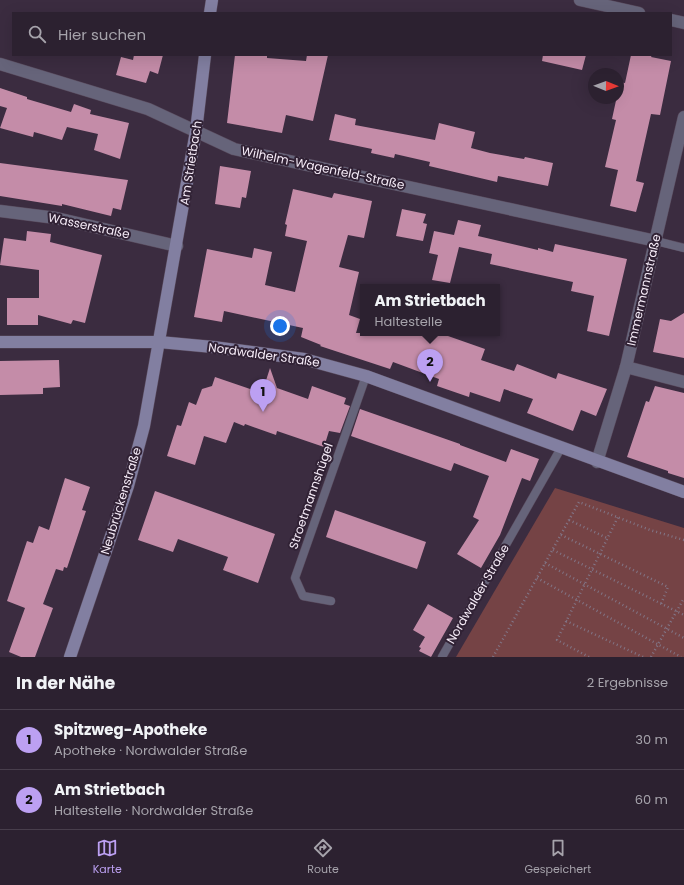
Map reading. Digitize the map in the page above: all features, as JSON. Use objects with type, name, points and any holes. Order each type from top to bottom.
[{"type":"main road","points":[[210,12],[212,0]]},
{"type":"main road","name":"Am Strietbach","points":[[159,342],[196,131],[205,56]]},
{"type":"main road","name":"Nordwalder Straße","points":[[0,342],[159,342],[213,346],[304,358],[366,376],[597,462],[684,492]]},
{"type":"main road","name":"Neubrückenstraße","points":[[70,657],[128,486],[144,426],[159,342]]},
{"type":"street","points":[[580,0],[634,12]]},
{"type":"street","points":[[672,20],[684,23]]},
{"type":"street","name":"Wilhelm-Wagenfeld-Straße","points":[[0,64],[148,109],[234,149],[656,241]]},
{"type":"street","name":"Immermannstraße","points":[[597,462],[626,367],[684,117]]},
{"type":"street","name":"Wasserstraße","points":[[0,211],[56,218],[177,246]]},
{"type":"street","points":[[626,367],[684,382]]},
{"type":"lane","points":[[656,241],[684,248]]},
{"type":"lane","name":"Stroetmannshügel","points":[[331,601],[303,596],[295,578],[366,376]]},
{"type":"lane","name":"Nordwalder Straße","points":[[442,657],[561,448]]},
{"type":"path","points":[[493,657],[579,502],[650,530],[684,540]]},
{"type":"path","points":[[589,657],[557,640],[618,517]]},
{"type":"path","points":[[569,520],[608,538]]},
{"type":"path","points":[[561,535],[668,586],[661,604]]},
{"type":"path","points":[[553,550],[684,615]]},
{"type":"path","points":[[545,563],[684,638]]},
{"type":"path","points":[[537,578],[681,657]]},
{"type":"path","points":[[651,657],[684,598]]},
{"type":"path","points":[[566,621],[643,657]]},
{"type":"shaded area","points":[[555,488],[684,528],[684,657],[456,657]]},
{"type":"building","points":[[134,56],[163,56],[158,74],[150,71],[146,83],[116,75],[121,57],[133,60]]},
{"type":"building","points":[[235,56],[267,56],[267,58],[306,61],[307,56],[328,56],[313,121],[286,115],[282,133],[227,123]]},
{"type":"building","points":[[543,56],[586,56],[582,70],[542,61]]},
{"type":"building","points":[[631,56],[652,56],[671,61],[660,115],[651,114],[636,181],[644,183],[636,212],[610,206],[618,170],[605,167],[616,120],[612,119],[615,104],[624,104],[624,83]]},
{"type":"building","points":[[0,88],[27,97],[27,99],[71,112],[74,104],[91,110],[90,114],[129,123],[120,159],[94,150],[98,134],[67,127],[62,140],[34,132],[33,137],[0,128],[7,108],[0,106]]},
{"type":"building","points":[[335,114],[356,119],[355,125],[435,140],[439,123],[475,132],[471,148],[490,153],[524,159],[525,157],[553,163],[548,186],[498,176],[497,182],[429,166],[430,162],[395,154],[394,158],[371,153],[372,149],[329,140]]},
{"type":"building","points":[[0,163],[128,180],[121,210],[113,208],[111,216],[62,204],[62,206],[0,196]]},
{"type":"building","points":[[220,166],[251,171],[246,198],[242,197],[240,208],[215,204]]},
{"type":"building","points":[[293,189],[332,198],[334,193],[372,201],[364,238],[348,235],[339,267],[359,272],[349,315],[360,319],[356,333],[360,333],[360,336],[448,336],[485,349],[481,360],[514,371],[517,364],[556,379],[558,373],[607,389],[596,416],[581,410],[573,431],[527,413],[533,399],[504,389],[500,402],[470,392],[469,397],[437,386],[439,379],[393,362],[390,369],[320,346],[321,345],[301,337],[303,328],[224,311],[222,322],[194,317],[207,249],[252,258],[254,248],[272,252],[265,285],[295,292],[307,241],[285,236],[287,225],[285,224]]},
{"type":"building","points":[[402,209],[426,214],[423,223],[427,224],[423,241],[396,236]]},
{"type":"building","points":[[458,220],[481,225],[478,236],[538,250],[538,248],[553,252],[555,244],[627,259],[609,336],[587,331],[594,296],[571,291],[573,282],[490,264],[492,254],[459,247],[450,283],[432,280],[438,255],[429,253],[434,231],[454,235]]},
{"type":"building","points":[[27,231],[51,234],[50,242],[102,255],[85,323],[73,320],[71,324],[38,315],[38,325],[7,325],[7,298],[39,298],[39,270],[0,265],[4,238],[26,241]]},
{"type":"building","points":[[684,313],[684,358],[653,352],[660,319],[671,321]]},
{"type":"building","points":[[59,360],[60,387],[43,388],[43,394],[0,395],[0,361]]},
{"type":"building","points":[[270,368],[277,388],[308,399],[312,386],[346,398],[344,404],[350,406],[340,433],[329,431],[324,447],[277,431],[276,435],[245,424],[244,426],[234,422],[226,443],[204,436],[195,465],[167,456],[177,425],[181,426],[189,402],[196,405],[202,389],[212,386],[215,377],[262,393]]},
{"type":"building","points":[[655,386],[684,393],[684,478],[627,457],[646,401],[649,402]]},
{"type":"building","points":[[360,409],[460,444],[506,462],[511,449],[539,459],[530,481],[522,478],[500,535],[481,568],[457,554],[479,520],[473,517],[489,476],[454,463],[451,471],[351,436]]},
{"type":"building","points":[[65,478],[90,487],[82,510],[86,511],[67,568],[64,567],[63,571],[56,569],[43,604],[53,608],[35,657],[21,657],[9,652],[25,608],[7,601],[27,541],[33,543],[39,526],[49,530]]},
{"type":"building","points":[[155,491],[275,534],[258,583],[223,570],[228,557],[178,539],[173,552],[138,540]]},
{"type":"building","points":[[335,510],[426,542],[417,569],[326,537]]},
{"type":"building","points":[[428,604],[453,618],[431,657],[419,651],[421,648],[419,647],[425,637],[413,630]]},
{"type":"place","name":"Am Strietbach","points":[[430,382]]},
{"type":"place","name":"Spitzweg-Apotheke","points":[[263,412]]}]
